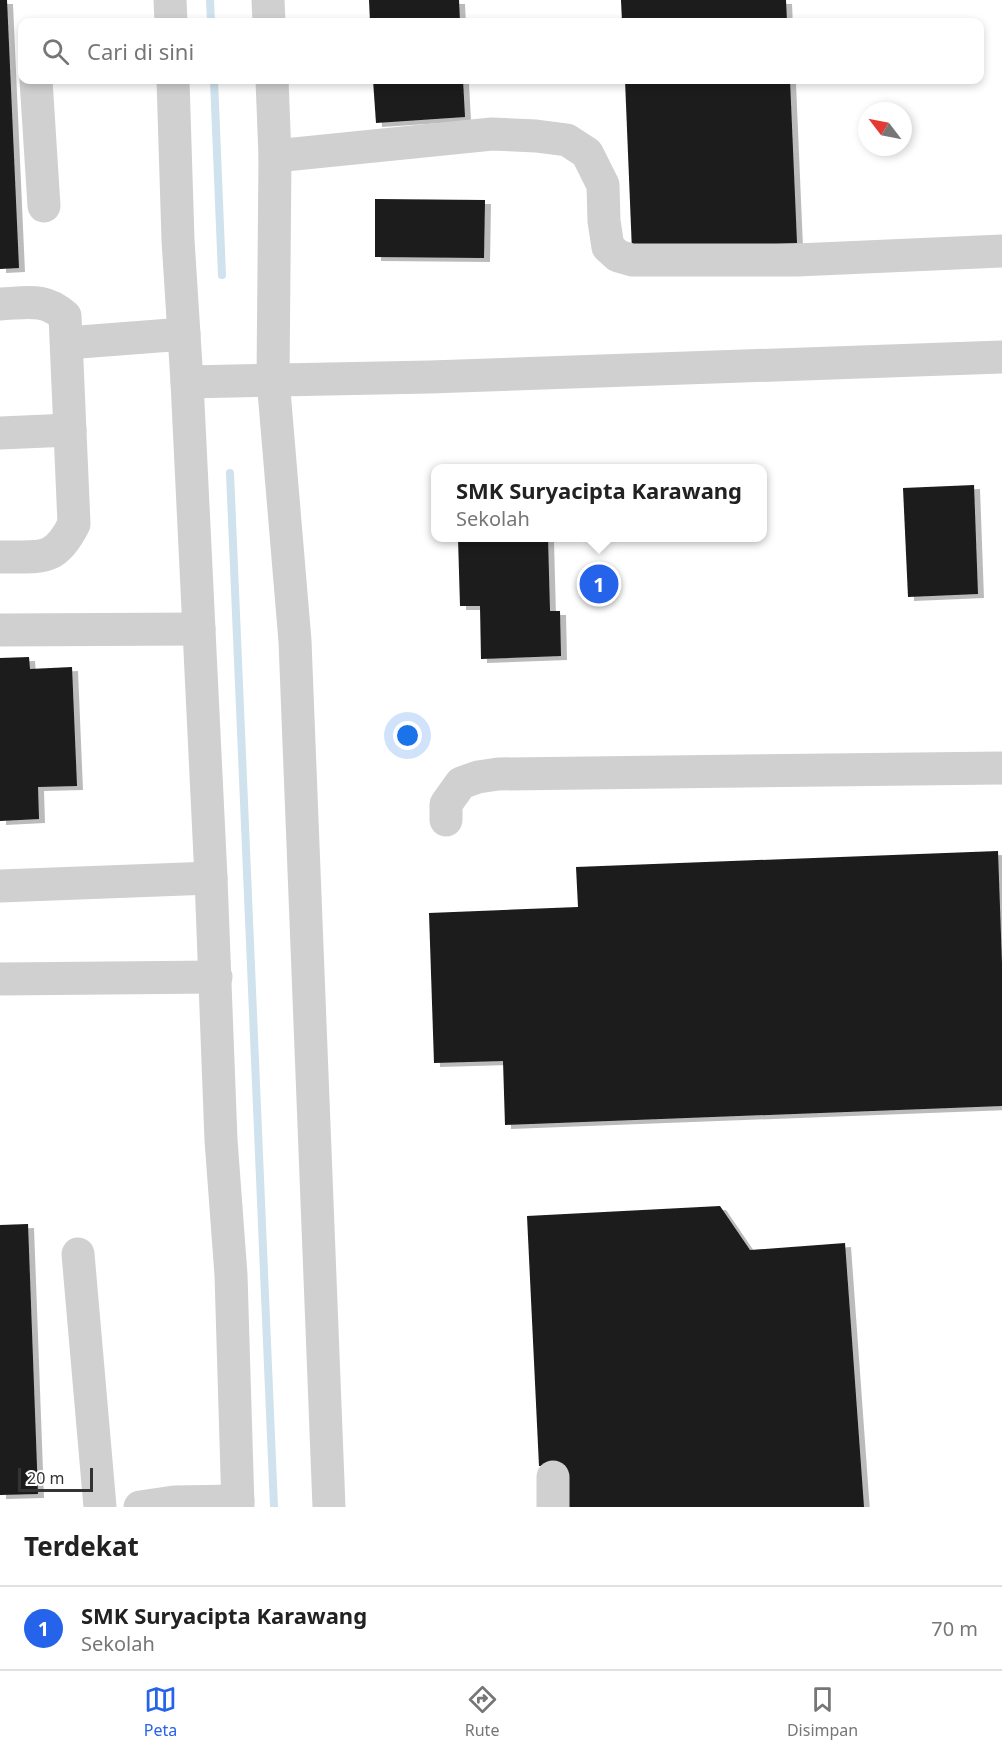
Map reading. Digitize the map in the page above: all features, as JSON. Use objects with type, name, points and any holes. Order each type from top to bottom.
[{"type":"street","points":[[170,0],[171,18]]},
{"type":"street","points":[[268,0],[269,18]]},
{"type":"street","points":[[36,84],[44,206]]},
{"type":"street","points":[[140,1507],[174,1502],[238,1504],[231,1275],[221,1140],[216,977],[178,240],[173,84]]},
{"type":"street","points":[[272,84],[275,156],[273,379],[295,641],[329,1507]]},
{"type":"street","points":[[275,156],[492,134],[567,140],[587,153],[603,185],[604,221],[608,247],[618,256],[632,260],[797,260],[1002,251]]},
{"type":"street","points":[[0,304],[40,302],[55,306],[65,316],[74,524],[65,543],[48,556],[0,557]]},
{"type":"street","points":[[67,343],[184,334]]},
{"type":"street","points":[[187,382],[430,377],[1002,357]]},
{"type":"street","points":[[0,433],[70,430]]},
{"type":"street","points":[[0,630],[199,629]]},
{"type":"street","points":[[446,820],[446,804],[461,783],[478,777],[498,774],[1002,768]]},
{"type":"street","points":[[0,886],[211,878]]},
{"type":"street","points":[[0,978],[216,977]]},
{"type":"street","points":[[78,1254],[100,1507]]},
{"type":"building","points":[[0,0],[7,0],[19,268],[0,269]]},
{"type":"building","points":[[369,0],[459,0],[460,18],[370,18]]},
{"type":"building","points":[[621,0],[786,0],[787,18],[622,18]]},
{"type":"building","points":[[373,84],[463,84],[465,117],[376,123]]},
{"type":"building","points":[[625,84],[790,84],[797,243],[632,251]]},
{"type":"building","points":[[375,199],[485,200],[484,258],[375,257]]},
{"type":"building","points":[[974,485],[978,594],[908,597],[903,488]]},
{"type":"building","points":[[458,542],[548,542],[550,611],[560,611],[561,656],[481,659],[480,606],[460,606]]},
{"type":"building","points":[[29,657],[30,669],[72,667],[77,786],[38,787],[39,819],[0,821],[0,658]]},
{"type":"building","points":[[998,851],[1002,964],[1002,1106],[505,1125],[503,1061],[434,1063],[429,913],[578,907],[576,867]]},
{"type":"building","points":[[720,1206],[750,1250],[845,1243],[864,1507],[567,1507],[565,1465],[539,1466],[527,1216]]},
{"type":"building","points":[[28,1224],[38,1494],[0,1495],[0,1225]]},
{"type":"waterway","points":[[210,0],[211,18]]},
{"type":"waterway","points":[[214,84],[222,275]]},
{"type":"waterway","points":[[230,473],[274,1507]]},
{"type":"place","name":"SMK Suryacipta Karawang","points":[[599,584]]}]
